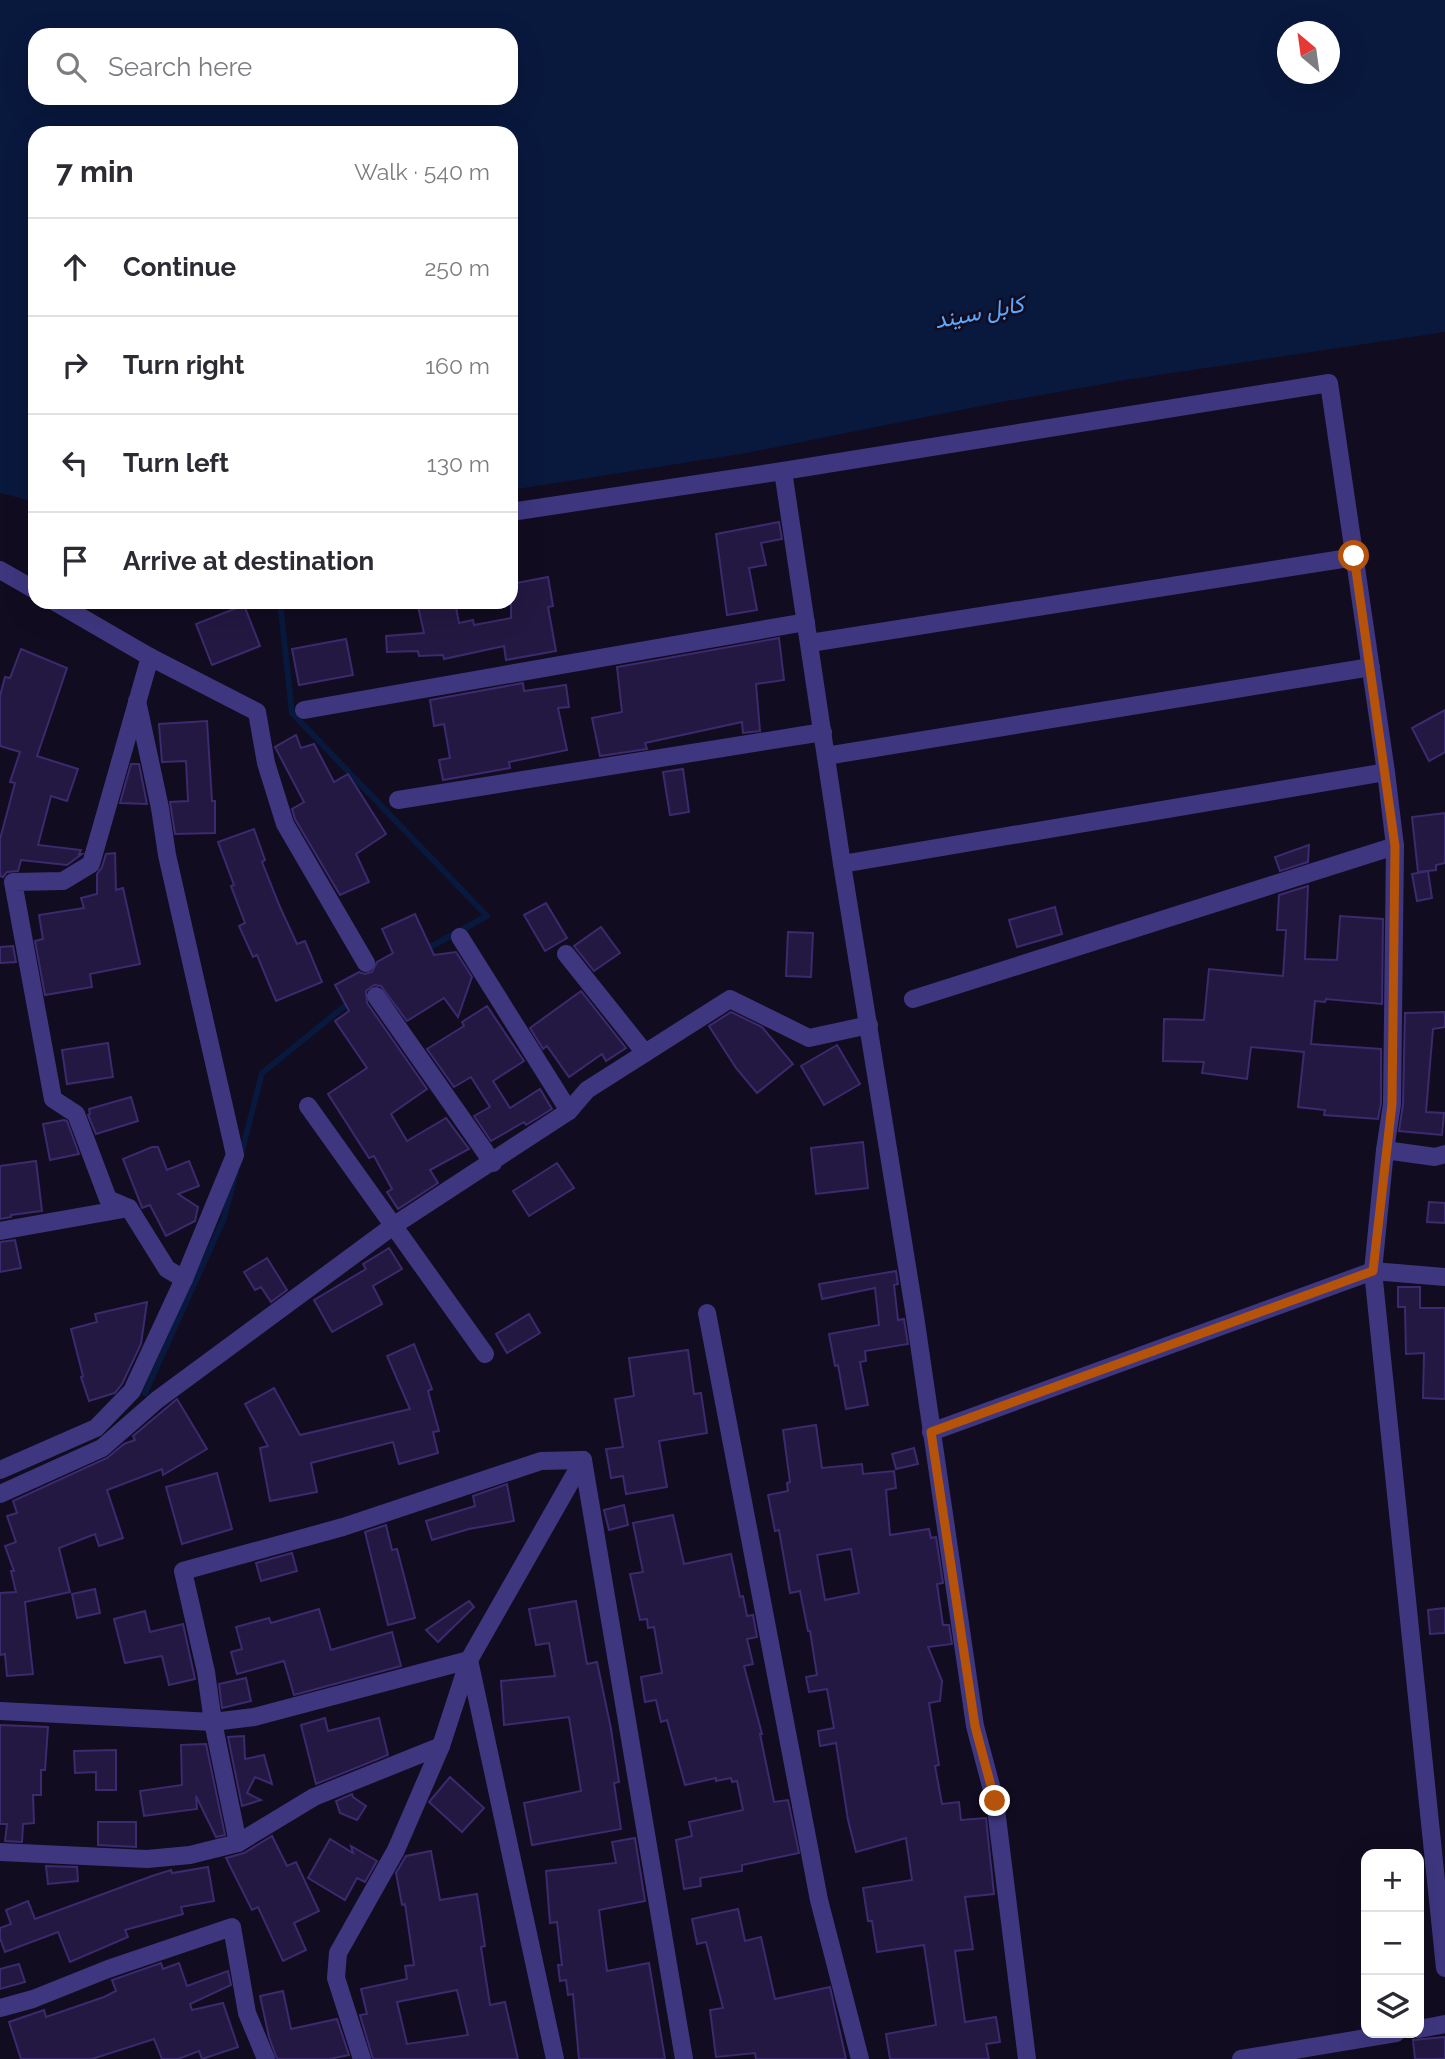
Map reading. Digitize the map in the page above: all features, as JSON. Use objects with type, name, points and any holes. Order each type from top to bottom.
[{"type":"street","points":[[518,511],[1329,383],[1395,846],[1392,1104],[1373,1271],[1445,1968]]},
{"type":"street","points":[[783,471],[842,864],[915,1316],[975,1726],[995,1801],[1027,2059]]},
{"type":"street","points":[[810,643],[1354,556]]},
{"type":"street","points":[[0,570],[28,586]]},
{"type":"street","points":[[67,609],[150,657],[257,712],[266,763],[285,824],[366,963]]},
{"type":"street","points":[[304,710],[806,622]]},
{"type":"street","points":[[150,657],[91,864],[63,881],[13,882],[53,1099],[76,1114],[108,1199],[129,1209],[167,1269],[184,1279]]},
{"type":"street","points":[[826,756],[1371,667]]},
{"type":"street","points":[[0,1469],[96,1428],[132,1391],[184,1279],[235,1156],[167,855],[160,808],[136,701]]},
{"type":"street","points":[[398,800],[823,732]]},
{"type":"street","points":[[842,864],[1386,772]]},
{"type":"street","points":[[913,999],[1395,846]]},
{"type":"street","points":[[460,937],[569,1111]]},
{"type":"street","points":[[566,954],[645,1053]]},
{"type":"street","points":[[376,996],[493,1163]]},
{"type":"street","points":[[0,1494],[102,1448],[157,1400],[393,1226],[569,1111],[587,1090],[730,999],[809,1038],[869,1025]]},
{"type":"street","points":[[308,1106],[485,1354]]},
{"type":"street","points":[[1385,1150],[1435,1157],[1445,1154]]},
{"type":"street","points":[[0,1231],[129,1209]]},
{"type":"street","points":[[931,1432],[1373,1271],[1445,1277]]},
{"type":"street","points":[[707,1313],[819,1900],[860,2059]]},
{"type":"street","points":[[362,2059],[336,1978],[338,1953],[396,1850],[441,1746],[470,1660],[583,1460]]},
{"type":"street","points":[[238,1843],[213,1722],[206,1672],[183,1571],[343,1527],[541,1461],[583,1460]]},
{"type":"street","points":[[583,1460],[684,2059]]},
{"type":"street","points":[[0,1711],[213,1722],[254,1717],[470,1660]]},
{"type":"street","points":[[470,1660],[555,2059]]},
{"type":"street","points":[[0,1852],[147,1859],[190,1855],[238,1843],[314,1797],[441,1746]]},
{"type":"street","points":[[0,2008],[33,1999],[108,1969],[232,1927],[247,2013],[266,2059]]},
{"type":"street","points":[[1424,2028],[1445,2025]]},
{"type":"street","points":[[1241,2059],[1366,2038]]},
{"type":"water","name":"کابل سيند","points":[[0,0],[1445,0],[1445,332],[1126,380],[747,453],[518,489],[518,126],[28,126],[28,500],[0,493]]},
{"type":"building","points":[[779,522],[782,539],[761,543],[766,565],[749,568],[757,610],[727,615],[716,534]]},
{"type":"building","points":[[548,577],[553,606],[548,607],[556,651],[506,660],[504,646],[444,659],[443,655],[419,656],[418,651],[387,652],[386,636],[424,633],[419,609],[456,609],[459,623],[473,620],[474,625],[511,618],[511,609],[518,609],[518,583]]},
{"type":"building","points":[[234,609],[246,609],[260,646],[212,665],[196,624]]},
{"type":"building","points":[[779,638],[784,680],[756,684],[760,731],[743,733],[742,722],[645,743],[647,749],[600,756],[592,718],[622,712],[617,667]]},
{"type":"building","points":[[346,639],[353,675],[299,685],[292,649]]},
{"type":"building","points":[[21,649],[67,668],[37,756],[78,769],[67,801],[51,796],[38,845],[81,850],[79,854],[82,854],[67,865],[21,860],[18,871],[7,872],[3,877],[0,876],[0,839],[15,783],[10,782],[20,752],[0,746],[0,696],[5,677],[10,678]]},
{"type":"building","points":[[523,683],[524,691],[566,685],[569,707],[558,708],[567,750],[509,762],[510,768],[443,780],[439,760],[450,758],[444,724],[434,726],[430,700]]},
{"type":"building","points":[[1445,710],[1445,752],[1429,761],[1412,728]]},
{"type":"building","points":[[207,721],[212,801],[215,801],[215,833],[175,834],[170,802],[188,801],[186,761],[162,762],[159,724]]},
{"type":"building","points":[[296,735],[301,748],[314,744],[334,782],[348,774],[386,834],[356,854],[369,882],[340,895],[295,819],[292,809],[304,802],[275,747]]},
{"type":"building","points":[[131,764],[139,764],[147,804],[120,803]]},
{"type":"building","points":[[683,769],[689,812],[670,815],[663,772]]},
{"type":"building","points":[[1445,813],[1445,863],[1436,865],[1436,870],[1418,872],[1412,817]]},
{"type":"building","points":[[254,829],[265,860],[262,862],[280,907],[297,944],[305,941],[322,982],[276,1001],[257,955],[253,957],[239,926],[245,923],[218,842]]},
{"type":"building","points":[[1309,845],[1308,862],[1280,871],[1275,857]]},
{"type":"building","points":[[115,853],[116,890],[123,888],[140,964],[90,974],[92,987],[45,995],[35,941],[43,939],[39,915],[84,908],[81,898],[97,894],[97,874],[106,854]]},
{"type":"building","points":[[1428,871],[1432,898],[1417,901],[1412,874]]},
{"type":"building","points":[[1308,886],[1305,959],[1337,960],[1340,916],[1383,919],[1382,1004],[1326,999],[1325,1002],[1315,1001],[1311,1044],[1381,1049],[1381,1103],[1378,1119],[1324,1115],[1325,1110],[1298,1107],[1304,1052],[1251,1047],[1247,1079],[1202,1073],[1204,1062],[1163,1061],[1164,1019],[1204,1020],[1209,969],[1283,976],[1286,930],[1277,930],[1279,895]]},
{"type":"building","points":[[546,903],[567,938],[545,951],[524,915]]},
{"type":"building","points":[[1055,907],[1062,934],[1017,947],[1009,920]]},
{"type":"building","points":[[415,914],[434,955],[456,952],[472,977],[458,1017],[444,998],[407,1021],[381,986],[374,985],[366,991],[367,1003],[427,1089],[391,1114],[407,1141],[446,1118],[469,1149],[430,1170],[438,1183],[398,1209],[387,1192],[392,1189],[374,1156],[369,1158],[328,1094],[367,1068],[335,1021],[349,1011],[335,985],[359,972],[372,972],[377,962],[393,953],[382,929]]},
{"type":"building","points":[[601,927],[620,953],[594,971],[574,946]]},
{"type":"building","points":[[788,932],[813,933],[811,977],[786,976]]},
{"type":"building","points":[[13,946],[16,962],[0,963],[0,947]]},
{"type":"building","points":[[581,991],[626,1048],[606,1061],[602,1054],[569,1077],[547,1046],[543,1049],[530,1028]]},
{"type":"building","points":[[487,1006],[524,1061],[493,1081],[510,1108],[540,1089],[552,1109],[491,1141],[474,1116],[490,1107],[471,1077],[454,1087],[427,1049],[464,1026],[462,1022]]},
{"type":"building","points":[[731,1012],[762,1027],[793,1064],[757,1093],[736,1068],[709,1026]]},
{"type":"building","points":[[1445,1012],[1445,1027],[1433,1029],[1426,1112],[1444,1113],[1442,1135],[1399,1131],[1403,1104],[1405,1013]]},
{"type":"building","points":[[108,1043],[113,1077],[67,1084],[62,1050]]},
{"type":"building","points":[[837,1045],[860,1084],[824,1105],[801,1066]]},
{"type":"building","points":[[131,1097],[138,1121],[96,1134],[88,1115],[89,1109]]},
{"type":"building","points":[[67,1121],[79,1154],[50,1160],[43,1124]]},
{"type":"building","points":[[863,1142],[868,1188],[816,1194],[811,1148]]},
{"type":"building","points":[[158,1147],[167,1170],[189,1161],[199,1186],[178,1194],[198,1207],[195,1221],[166,1236],[150,1205],[142,1208],[123,1159]]},
{"type":"building","points":[[36,1161],[42,1211],[0,1219],[0,1166]]},
{"type":"building","points":[[557,1163],[574,1188],[529,1216],[513,1191]]},
{"type":"building","points":[[1429,1202],[1445,1203],[1445,1223],[1427,1222]]},
{"type":"building","points":[[15,1240],[21,1268],[0,1272],[0,1242]]},
{"type":"building","points":[[389,1248],[402,1269],[373,1286],[382,1304],[332,1332],[314,1300],[366,1269],[363,1264]]},
{"type":"building","points":[[267,1258],[287,1290],[271,1302],[261,1287],[255,1290],[244,1272]]},
{"type":"building","points":[[896,1271],[898,1284],[894,1285],[898,1320],[904,1319],[908,1344],[865,1351],[866,1361],[860,1362],[868,1405],[846,1409],[829,1334],[879,1325],[875,1288],[822,1299],[819,1284]]},
{"type":"building","points":[[1398,1287],[1420,1287],[1420,1308],[1445,1308],[1445,1399],[1423,1398],[1424,1353],[1406,1354],[1405,1307],[1398,1307]]},
{"type":"building","points":[[147,1302],[141,1344],[122,1384],[115,1393],[89,1401],[71,1329],[97,1322],[95,1314]]},
{"type":"building","points":[[529,1314],[540,1333],[507,1353],[496,1334]]},
{"type":"building","points":[[414,1344],[432,1389],[428,1391],[439,1431],[433,1432],[438,1453],[399,1464],[393,1442],[311,1463],[317,1492],[270,1501],[260,1448],[268,1446],[245,1404],[274,1388],[300,1435],[410,1409],[387,1356]]},
{"type":"building","points":[[688,1350],[694,1394],[701,1393],[707,1433],[659,1441],[667,1487],[626,1494],[623,1476],[611,1478],[606,1449],[623,1447],[615,1399],[634,1396],[629,1358]]},
{"type":"building","points":[[177,1399],[207,1449],[163,1475],[162,1469],[107,1490],[123,1538],[99,1546],[95,1534],[59,1548],[70,1592],[25,1602],[33,1674],[7,1676],[5,1654],[0,1655],[0,1593],[16,1592],[11,1571],[14,1571],[5,1546],[16,1542],[7,1516],[17,1513],[13,1501],[107,1458],[124,1444],[135,1440],[133,1436]]},
{"type":"building","points":[[816,1425],[822,1468],[862,1464],[863,1474],[894,1471],[896,1488],[886,1490],[890,1535],[929,1529],[931,1538],[936,1537],[943,1583],[937,1584],[943,1625],[949,1625],[952,1644],[928,1647],[942,1681],[940,1701],[929,1703],[939,1765],[935,1766],[942,1804],[959,1802],[961,1820],[986,1818],[994,1894],[965,1897],[973,1949],[955,1951],[965,2022],[996,2017],[1000,2042],[986,2044],[989,2059],[890,2059],[886,2034],[936,2025],[924,1945],[877,1952],[872,1921],[868,1921],[863,1888],[912,1880],[906,1838],[856,1852],[836,1743],[820,1746],[818,1731],[834,1728],[827,1689],[809,1692],[806,1677],[817,1675],[810,1631],[800,1591],[790,1593],[779,1530],[775,1531],[768,1495],[788,1491],[787,1483],[790,1482],[783,1430]],"holes":[[[851,1549],[859,1593],[825,1600],[817,1555]]]},
{"type":"building","points":[[914,1448],[918,1464],[896,1469],[892,1454]]},
{"type":"building","points":[[217,1473],[232,1529],[182,1544],[166,1487]]},
{"type":"building","points":[[507,1484],[514,1521],[469,1529],[432,1540],[426,1521],[475,1506],[473,1496]]},
{"type":"building","points":[[624,1505],[628,1525],[609,1530],[604,1510]]},
{"type":"building","points":[[673,1515],[684,1564],[731,1554],[740,1597],[743,1596],[747,1616],[753,1615],[757,1637],[747,1639],[753,1664],[744,1666],[762,1734],[774,1802],[788,1800],[799,1853],[742,1865],[742,1871],[700,1878],[701,1886],[684,1889],[676,1840],[692,1836],[689,1822],[743,1810],[737,1781],[732,1782],[731,1778],[716,1781],[716,1778],[685,1785],[667,1720],[661,1722],[656,1700],[645,1702],[641,1677],[662,1673],[654,1627],[648,1628],[647,1619],[640,1620],[630,1574],[643,1572],[633,1523]]},
{"type":"building","points":[[386,1525],[392,1550],[397,1549],[415,1618],[388,1625],[365,1532]]},
{"type":"building","points":[[292,1553],[297,1571],[261,1581],[256,1563]]},
{"type":"building","points":[[95,1589],[100,1613],[77,1618],[72,1594]]},
{"type":"building","points":[[469,1601],[474,1607],[438,1642],[426,1630]]},
{"type":"building","points":[[576,1601],[587,1664],[597,1662],[611,1729],[619,1782],[614,1783],[621,1829],[532,1845],[524,1803],[581,1791],[569,1717],[504,1725],[501,1681],[555,1676],[549,1643],[536,1645],[529,1609]]},
{"type":"building","points":[[1445,1608],[1445,1633],[1430,1634],[1428,1610]]},
{"type":"building","points":[[319,1609],[331,1650],[392,1632],[401,1666],[294,1695],[284,1661],[237,1674],[231,1652],[242,1649],[236,1627],[269,1618],[271,1623]]},
{"type":"building","points":[[145,1611],[150,1632],[183,1624],[195,1679],[169,1685],[162,1656],[125,1663],[114,1619]]},
{"type":"building","points":[[246,1678],[251,1701],[222,1708],[219,1684]]},
{"type":"building","points":[[325,1718],[328,1731],[379,1718],[388,1755],[316,1784],[301,1725]]},
{"type":"building","points":[[0,1725],[48,1727],[45,1770],[41,1770],[41,1795],[33,1795],[34,1823],[23,1824],[22,1842],[5,1841],[7,1824],[0,1824]]},
{"type":"building","points":[[244,1736],[245,1759],[264,1755],[272,1784],[255,1777],[247,1793],[261,1800],[242,1806],[228,1737]]},
{"type":"building","points":[[206,1744],[225,1835],[216,1837],[196,1796],[197,1809],[144,1816],[140,1791],[182,1785],[181,1745]]},
{"type":"building","points":[[116,1750],[116,1790],[96,1790],[96,1772],[75,1773],[74,1751]]},
{"type":"building","points":[[450,1777],[484,1808],[462,1832],[429,1802]]},
{"type":"building","points":[[352,1794],[366,1806],[357,1820],[340,1813],[336,1801]]},
{"type":"building","points":[[98,1822],[136,1822],[136,1847],[98,1845]]},
{"type":"building","points":[[272,1836],[287,1866],[296,1862],[319,1911],[294,1923],[306,1950],[283,1961],[258,1907],[252,1910],[226,1858],[244,1853]]},
{"type":"building","points":[[635,1838],[645,1901],[599,1910],[607,1971],[649,1963],[665,2059],[579,2059],[573,1994],[568,1995],[566,1980],[560,1981],[558,1965],[562,1965],[557,1922],[550,1923],[546,1871],[616,1863],[612,1842]]},
{"type":"building","points":[[330,1839],[353,1853],[351,1846],[377,1861],[365,1882],[357,1878],[345,1900],[308,1878]]},
{"type":"building","points":[[431,1851],[440,1900],[477,1894],[485,1946],[481,1947],[490,2005],[505,2002],[518,2059],[373,2059],[360,2015],[367,2014],[361,1989],[407,1979],[405,1966],[414,1965],[405,1904],[402,1905],[396,1873],[406,1856]],"holes":[[[457,1990],[468,2035],[407,2044],[397,2002]]]},
{"type":"building","points":[[46,1866],[77,1867],[78,1881],[48,1884]]},
{"type":"building","points":[[208,1867],[214,1901],[181,1907],[183,1914],[125,1930],[128,1937],[70,1962],[58,1932],[5,1952],[0,1928],[11,1924],[6,1910],[28,1901],[35,1919],[171,1870],[172,1873]]},
{"type":"building","points":[[738,1909],[745,1941],[761,1937],[775,1999],[830,1987],[846,2059],[756,2059],[755,2053],[716,2057],[710,2010],[723,2008],[706,1942],[697,1944],[692,1919]]},
{"type":"building","points":[[161,1963],[163,1969],[179,1963],[187,1986],[228,1971],[231,1985],[190,2004],[192,2010],[223,2003],[238,2047],[202,2059],[199,2051],[178,2059],[162,2059],[154,2039],[92,2059],[21,2059],[9,2022],[44,2010],[46,2017],[104,1997],[116,1991],[112,1980]]},
{"type":"building","points":[[19,1964],[25,1982],[0,1989],[0,1969]]},
{"type":"building","points":[[283,1991],[291,2029],[337,2019],[349,2055],[329,2059],[277,2059],[260,1996]]},
{"type":"building","points":[[1445,2037],[1445,2059],[1415,2059],[1413,2040]]},
{"type":"waterway","points":[[281,609],[292,713],[487,916],[423,951]]},
{"type":"waterway","points":[[241,1155],[262,1073],[351,1001]]},
{"type":"waterway","points":[[145,1393],[224,1218],[236,1172]]},
{"type":"route","points":[[995,1801],[975,1726],[931,1432],[1373,1271],[1392,1104],[1395,846],[1354,556]]}]
